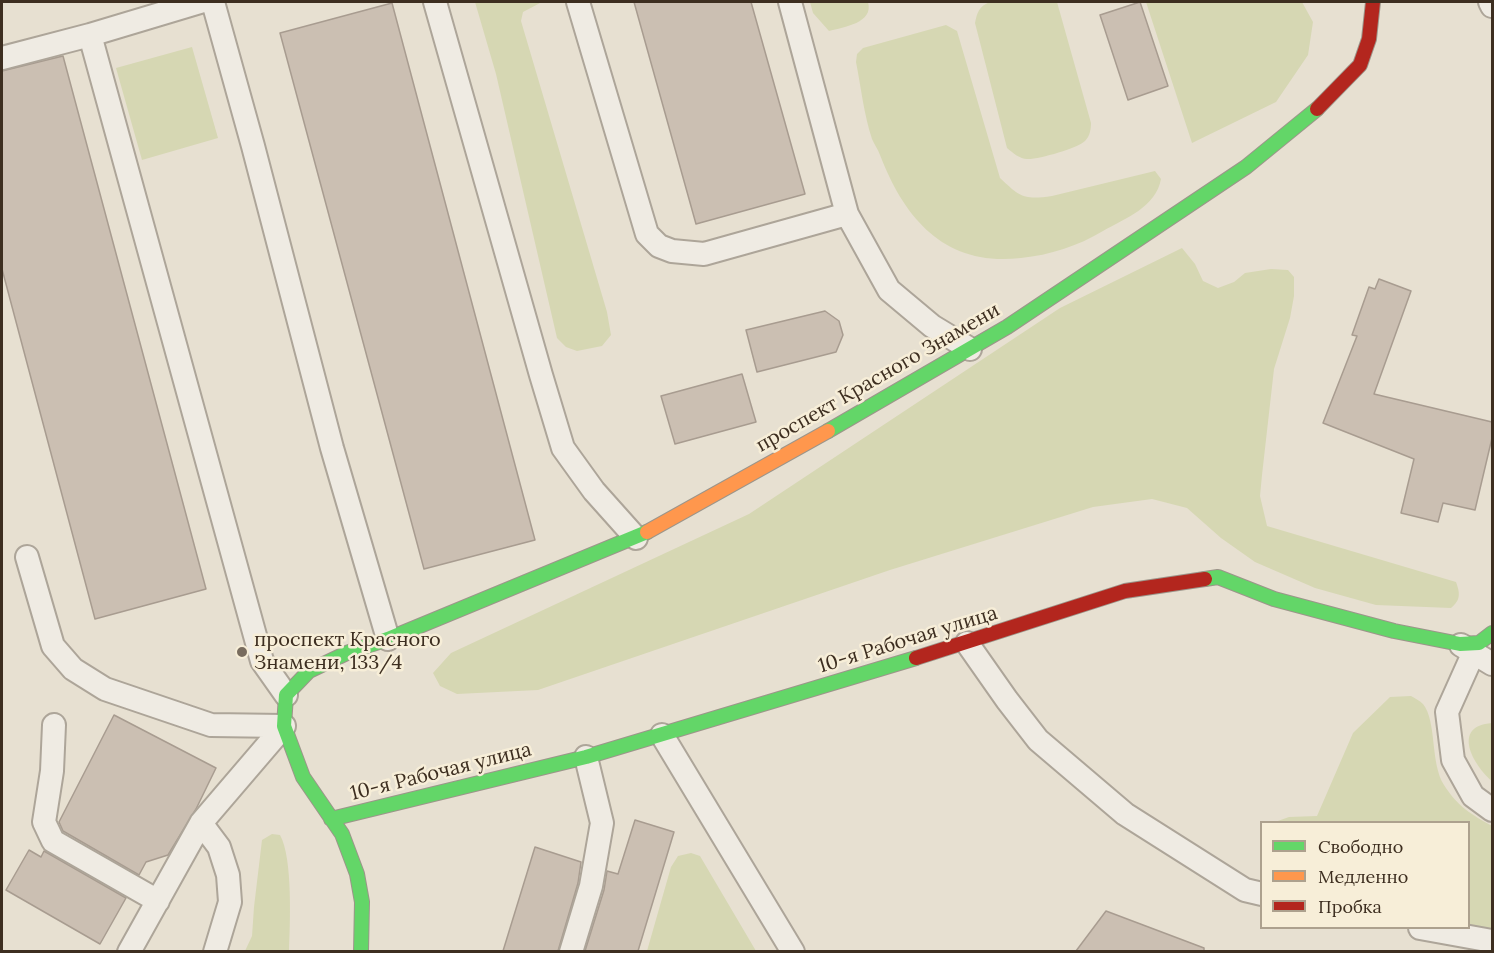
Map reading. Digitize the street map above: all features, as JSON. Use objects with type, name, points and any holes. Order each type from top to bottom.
[{"type":"main road","name":"проспект Красного Знамени","points":[[286,695],[309,671],[349,652],[388,639],[636,538],[874,405],[1007,327],[1246,167],[1317,109],[1360,65],[1369,39],[1373,2]]},
{"type":"main road","name":"10-я Рабочая улица","points":[[332,819],[586,757],[967,643],[1125,591],[1218,577],[1285,602],[1475,654],[1479,643],[1492,633]]},
{"type":"main road","points":[[286,695],[284,726],[303,777],[342,834],[357,874],[362,902],[361,951]]},
{"type":"lane","points":[[2,58],[90,35],[200,2]]},
{"type":"lane","points":[[213,2],[332,448],[388,639]]},
{"type":"lane","points":[[435,2],[563,448],[594,491],[636,538]]},
{"type":"lane","points":[[578,2],[647,234],[659,246],[672,251],[704,254],[847,214]]},
{"type":"lane","points":[[790,2],[847,214],[889,290],[932,326],[970,348]]},
{"type":"lane","points":[[1490,2],[1492,6]]},
{"type":"lane","points":[[90,35],[262,661],[286,695]]},
{"type":"lane","points":[[27,557],[53,646],[73,669],[105,689],[211,725],[284,726]]},
{"type":"lane","points":[[967,643],[1038,740],[1117,807],[1245,890],[1260,894]]},
{"type":"lane","points":[[1475,654],[1447,712],[1454,760],[1473,796],[1492,810]]},
{"type":"lane","points":[[54,725],[52,771],[44,822],[53,841],[158,901]]},
{"type":"lane","points":[[129,951],[201,823],[284,726]]},
{"type":"lane","points":[[662,735],[793,951]]},
{"type":"lane","points":[[571,951],[591,886],[602,823],[586,757]]},
{"type":"lane","points":[[201,823],[219,847],[228,875],[230,902],[215,951]]},
{"type":"lane","points":[[1431,929],[1492,940]]},
{"type":"green space","points":[[475,2],[542,2],[523,12],[521,21],[607,312],[611,335],[602,346],[577,351],[566,347],[557,338],[496,74]]},
{"type":"green space","points":[[810,2],[868,2],[869,9],[867,15],[856,23],[829,31],[813,13]]},
{"type":"green space","points":[[990,2],[1057,2],[1091,123],[1088,137],[1081,144],[1032,159],[1022,158],[1007,148],[975,23],[979,10]]},
{"type":"green space","points":[[1146,2],[1302,2],[1313,22],[1308,55],[1276,102],[1192,143]]},
{"type":"green space","points":[[946,25],[957,31],[1000,178],[1023,196],[1035,198],[1155,171],[1161,179],[1158,189],[1147,204],[1139,211],[1084,241],[1032,257],[994,259],[971,255],[950,247],[932,234],[916,219],[902,200],[872,139],[856,62],[857,54],[863,48]]},
{"type":"green space","points":[[192,47],[218,138],[142,160],[116,68]]},
{"type":"green space","points":[[1182,248],[1195,264],[1203,281],[1218,288],[1234,282],[1245,273],[1271,269],[1288,270],[1294,277],[1294,296],[1290,318],[1274,369],[1262,475],[1260,496],[1267,526],[1456,582],[1459,596],[1451,608],[1376,605],[1315,588],[1255,562],[1221,538],[1187,508],[1152,499],[1093,507],[890,570],[538,690],[457,694],[440,686],[433,673],[451,653],[749,514],[1060,308]]},
{"type":"green space","points":[[1411,696],[1423,704],[1430,721],[1437,765],[1444,785],[1465,809],[1492,826],[1492,930],[1470,925],[1470,821],[1278,821],[1289,817],[1317,816],[1353,733],[1390,697]]},
{"type":"green space","points":[[1492,723],[1492,781],[1478,766],[1470,747],[1469,738],[1472,731],[1479,726]]},
{"type":"green space","points":[[272,834],[280,835],[287,859],[290,891],[289,951],[245,951],[252,936],[262,840]]},
{"type":"green space","points":[[691,853],[700,856],[756,951],[647,951],[671,867],[678,856]]},
{"type":"building","points":[[634,2],[751,2],[805,194],[696,224]]},
{"type":"building","points":[[1140,2],[1168,86],[1128,100],[1100,15]]},
{"type":"building","points":[[392,3],[535,540],[424,569],[280,33]]},
{"type":"building","points":[[63,56],[206,589],[95,619],[2,269],[2,71]]},
{"type":"building","points":[[1379,279],[1411,291],[1374,394],[1492,422],[1492,438],[1475,510],[1443,503],[1438,522],[1401,513],[1414,459],[1323,423],[1357,336],[1352,335],[1369,287],[1375,289]]},
{"type":"building","points":[[825,311],[839,321],[843,335],[836,352],[757,372],[746,330]]},
{"type":"building","points":[[742,374],[756,422],[675,444],[661,396]]},
{"type":"building","points":[[114,715],[216,768],[196,809],[168,855],[146,862],[139,875],[63,831],[59,822]]},
{"type":"building","points":[[635,820],[674,832],[638,951],[585,951],[604,890],[607,871],[618,874]]},
{"type":"building","points":[[535,847],[581,862],[578,883],[558,951],[503,951]]},
{"type":"building","points":[[29,850],[41,857],[44,851],[126,898],[100,944],[6,890]]},
{"type":"building","points":[[1106,911],[1204,948],[1204,951],[1076,951]]},
{"type":"traffic: fast","points":[[828,431],[1007,327],[1246,167],[1317,109]]},
{"type":"traffic: fast","points":[[361,952],[362,902],[357,874],[342,834],[303,777],[284,726],[286,695],[309,671],[349,652],[388,639],[647,532]]},
{"type":"traffic: fast","points":[[1205,579],[1218,577],[1274,599],[1394,631],[1460,644],[1479,643],[1492,633]]},
{"type":"traffic: fast","points":[[331,819],[586,757],[916,658]]},
{"type":"traffic: slow","points":[[647,532],[828,431]]},
{"type":"traffic: jam","points":[[1317,109],[1360,65],[1369,39],[1373,2]]},
{"type":"traffic: jam","points":[[916,658],[1125,591],[1205,579]]},
{"type":"place","name":"проспект Красного Знамени, 133/4","points":[[242,652]]}]
